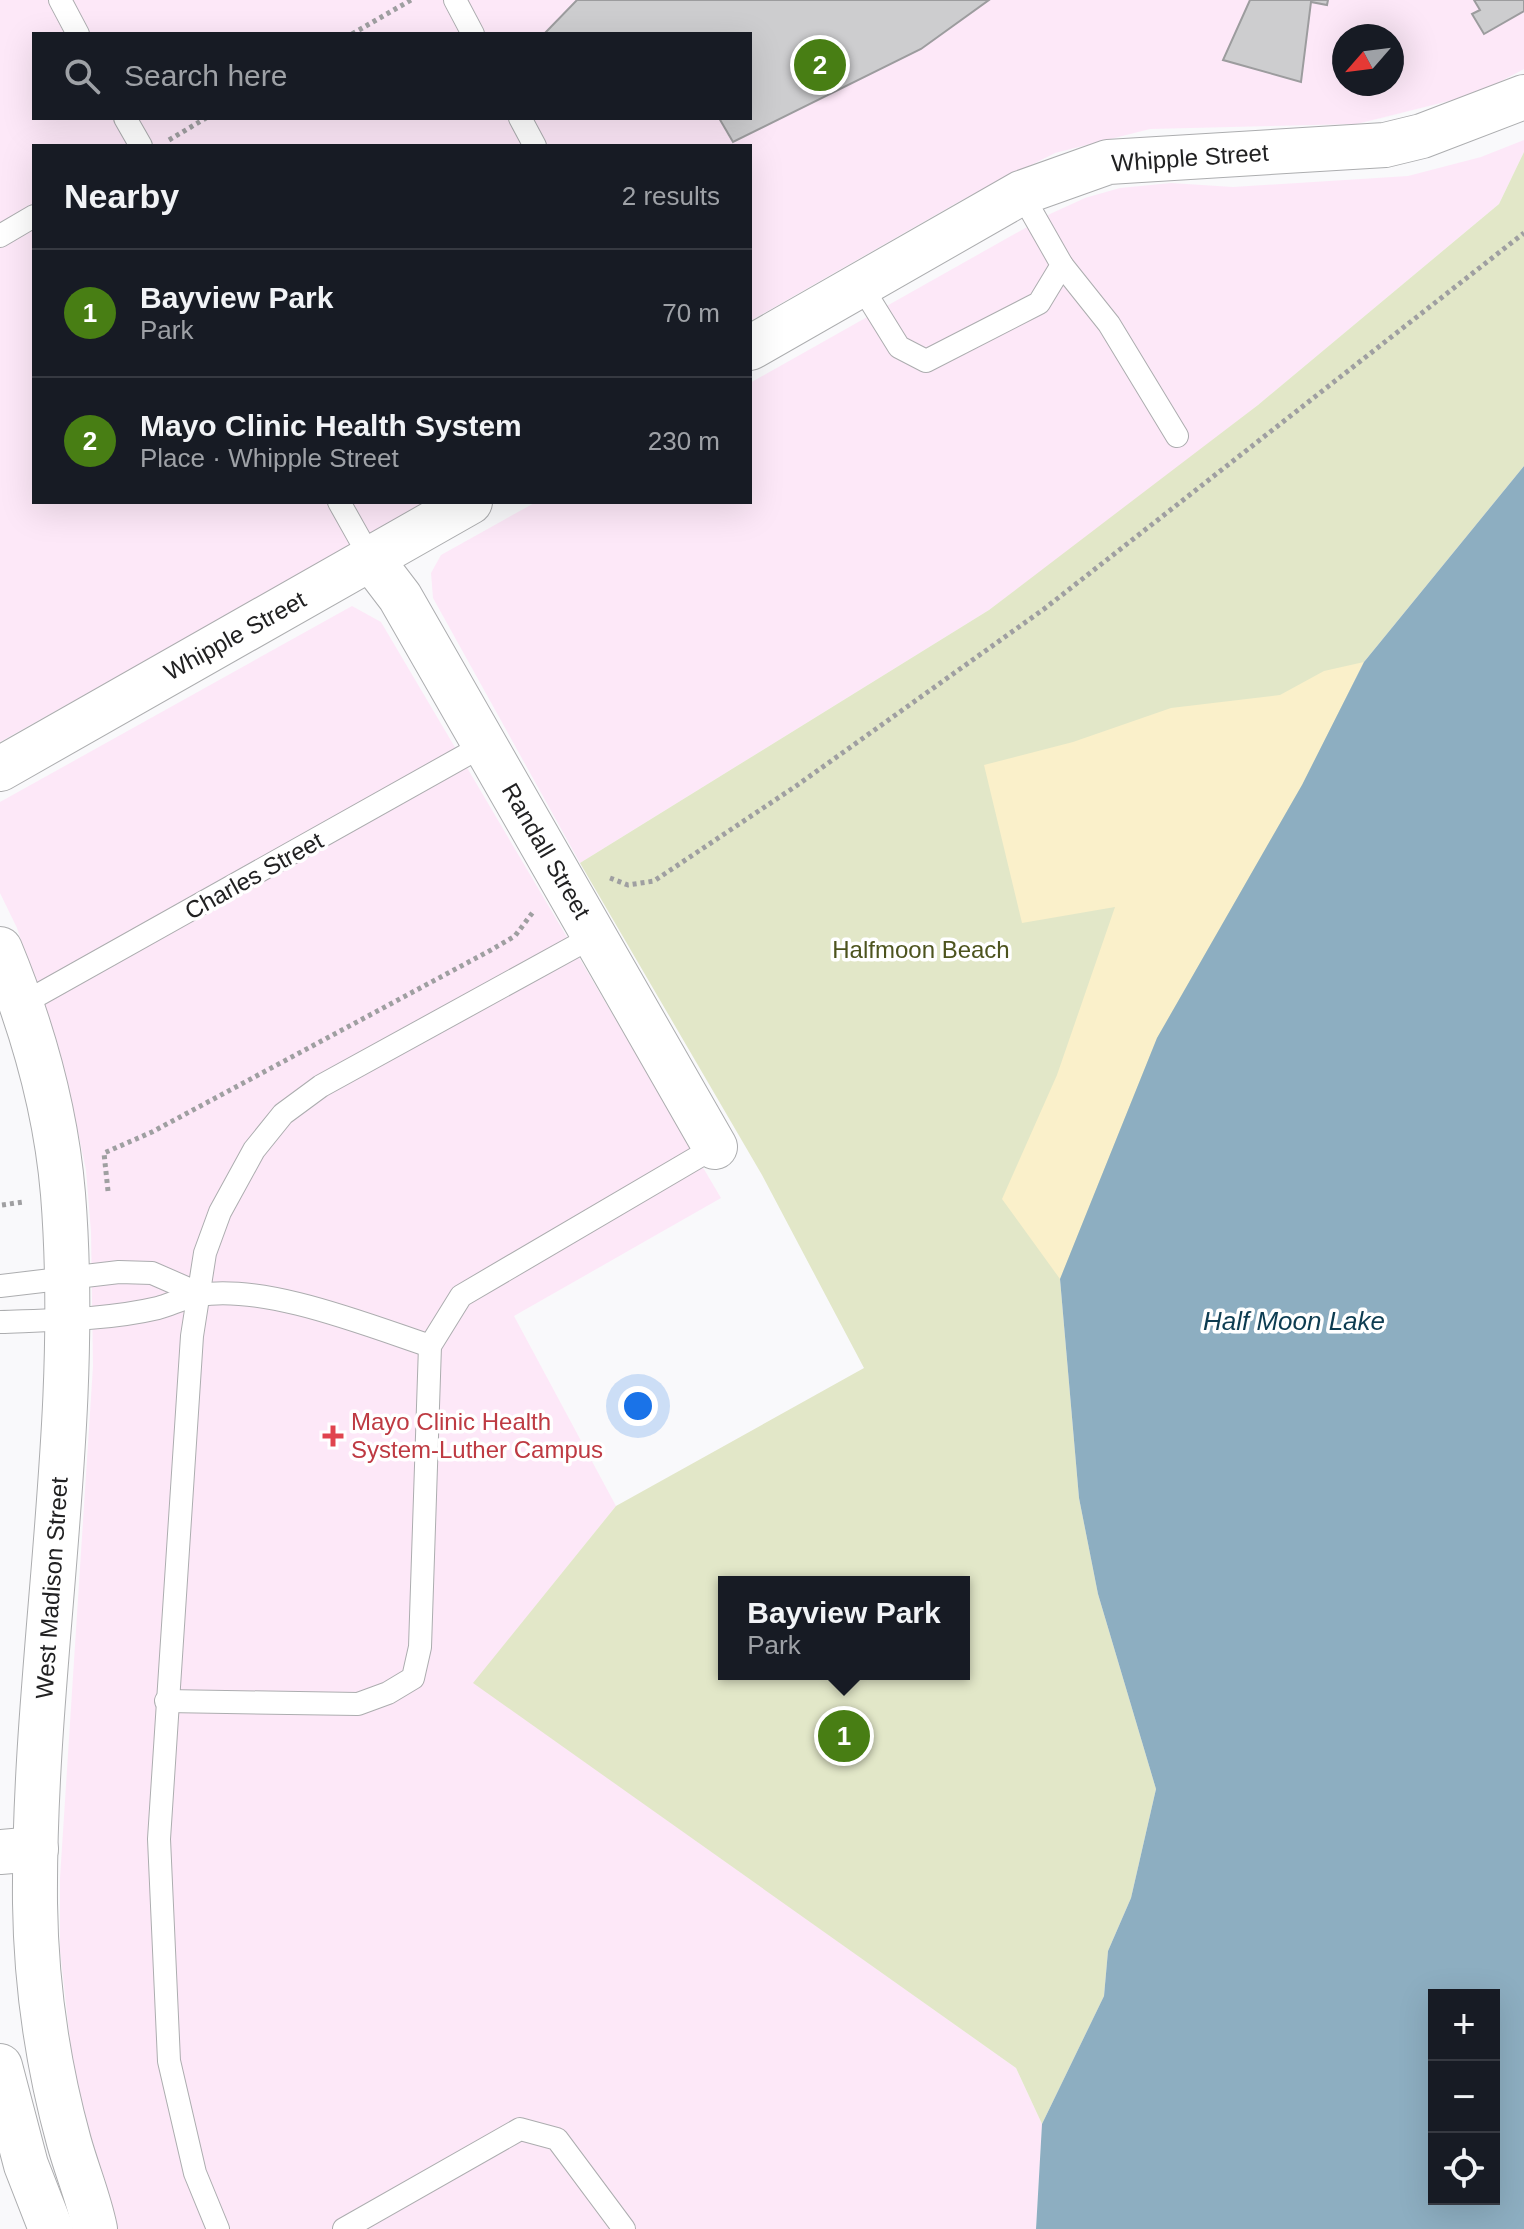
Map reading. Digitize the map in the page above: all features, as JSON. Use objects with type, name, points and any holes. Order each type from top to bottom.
[{"type":"street","name":"Whipple Street","points":[[752,347],[1021,193],[1108,162],[1385,145],[1422,136],[1524,97]]},
{"type":"street","name":"Whipple Street","points":[[0,769],[467,504]]},
{"type":"street","name":"Randall Street","points":[[371,559],[400,597],[715,1147]]},
{"type":"street","name":"West Madison Street","points":[[0,949],[22,1004],[59,1162],[67,1298],[18,1851],[35,1907],[51,2065],[69,2142],[95,2229]]},
{"type":"street","points":[[0,2066],[26,2165],[51,2229]]},
{"type":"lane","points":[[60,0],[77,32]]},
{"type":"lane","points":[[455,0],[472,32]]},
{"type":"lane","points":[[126,120],[140,144]]},
{"type":"lane","points":[[521,120],[534,144]]},
{"type":"lane","points":[[1021,193],[1062,265],[1109,324],[1177,436]]},
{"type":"lane","points":[[0,236],[32,217]]},
{"type":"lane","points":[[860,284],[899,347],[926,361],[1039,303],[1062,265]]},
{"type":"lane","points":[[340,504],[371,559]]},
{"type":"lane","name":"Charles Street","points":[[22,1004],[484,745]]},
{"type":"lane","points":[[218,2229],[195,2173],[169,2061],[159,1839],[192,1336],[205,1253],[220,1212],[254,1150],[283,1114],[321,1086],[594,936]]},
{"type":"lane","points":[[166,1701],[358,1704],[388,1693],[413,1678],[420,1647],[430,1346],[461,1296],[715,1147]]},
{"type":"lane","points":[[0,1322],[152,1273],[200,1294],[260,1297],[328,1313],[430,1346]]},
{"type":"lane","points":[[0,1286],[67,1298],[157,1308],[200,1294]]},
{"type":"lane","points":[[344,2229],[520,2129],[557,2139],[584,2170],[624,2229]]},
{"type":"path","points":[[355,32],[411,0]]},
{"type":"path","points":[[160,144],[202,120]]},
{"type":"path","points":[[600,872],[628,885],[654,881],[796,786],[1044,609],[1524,233]]},
{"type":"path","points":[[104,1153],[152,1132],[491,950],[515,936],[527,916],[537,909]]},
{"type":"shaded area","points":[[0,0],[1524,0],[1524,69],[1477,94],[1357,124],[1150,129],[1055,153],[960,201],[752,320],[752,144],[32,144],[32,504],[425,504],[0,742]]},
{"type":"shaded area","points":[[1524,140],[1524,152],[1499,204],[1258,405],[989,610],[580,863],[433,598],[431,573],[441,555],[532,504],[752,504],[752,382],[1050,214],[1085,198],[1120,188],[1171,183],[1233,187],[1408,176],[1481,157]]},
{"type":"shaded area","name":"Mayo Clinic Health System-Luther Campus","points":[[352,606],[381,622],[721,1198],[514,1316],[616,1506],[474,1683],[1016,2068],[1042,2124],[1036,2229],[113,2229],[78,2113],[60,1950],[60,1878],[93,1366],[91,1232],[86,1170],[66,1076],[17,928],[0,893],[0,802]]},
{"type":"green space","name":"Halfmoon Beach","points":[[1524,152],[1524,466],[1364,662],[1060,1279],[1079,1498],[1098,1594],[1156,1789],[1131,1898],[1108,1951],[1104,1996],[1042,2124],[1016,2068],[473,1683],[616,1506],[864,1368],[762,1175],[580,863],[989,610],[1258,405],[1499,204]]},
{"type":"sand","points":[[1364,662],[1302,785],[1157,1038],[1060,1279],[1002,1199],[1057,1075],[1115,907],[1022,923],[984,765],[1073,742],[1171,708],[1280,695],[1324,671]]},
{"type":"water","name":"Half Moon Lake","points":[[1524,466],[1524,2229],[1036,2229],[1042,2124],[1104,1996],[1108,1951],[1131,1898],[1156,1789],[1098,1594],[1079,1498],[1060,1279],[1157,1038],[1302,785],[1364,662]]},
{"type":"building","points":[[577,0],[989,0],[921,49],[733,142],[720,120],[752,120],[752,32],[546,32]]},
{"type":"building","points":[[1250,0],[1328,0],[1327,5],[1311,2],[1301,82],[1223,60]]},
{"type":"building","points":[[1474,0],[1524,0],[1524,11],[1484,34],[1472,14],[1480,10]]},
{"type":"place","name":"Mayo Clinic Health System","points":[[820,65]]},
{"type":"place","name":"Mayo Clinic Health System-Luther Campus","points":[[333,1436]]},
{"type":"place","name":"Bayview Park","points":[[844,1736]]}]
